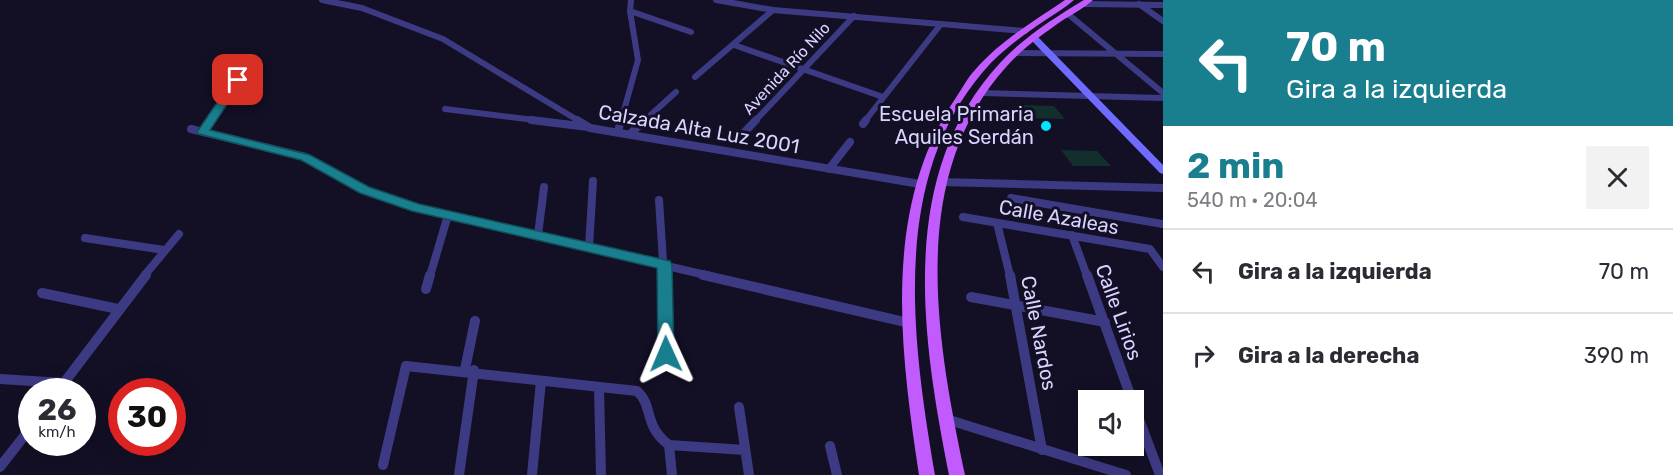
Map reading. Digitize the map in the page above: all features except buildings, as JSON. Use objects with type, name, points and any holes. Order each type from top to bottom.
[{"type":"main road","points":[[957,475],[945,419],[933,317],[932,249],[940,182],[964,120],[1002,66],[1016,53],[1029,35],[1070,0]]},
{"type":"main road","points":[[927,475],[914,399],[909,323],[909,250],[920,184],[946,117],[977,73],[1006,46],[1068,14],[1086,2]]},
{"type":"street","name":"Calzada Alta Luz 2001","points":[[322,0],[364,5],[459,48],[590,128],[920,184]]},
{"type":"street","points":[[618,132],[638,60],[630,11],[631,0]]},
{"type":"street","points":[[716,0],[773,10],[941,24],[1029,35],[1163,171]]},
{"type":"street","points":[[1134,0],[1163,21]]},
{"type":"street","points":[[1086,2],[1163,5]]},
{"type":"street","points":[[695,77],[773,10]]},
{"type":"street","points":[[630,11],[691,32]]},
{"type":"street","points":[[1068,14],[1163,93]]},
{"type":"street","name":"Avenida Río Nilo","points":[[738,139],[854,16]]},
{"type":"street","points":[[863,124],[941,24]]},
{"type":"street","points":[[734,45],[883,97]]},
{"type":"street","points":[[1016,53],[1163,54]]},
{"type":"street","points":[[203,132],[250,63]]},
{"type":"street","points":[[630,134],[676,92]]},
{"type":"street","points":[[983,93],[1163,98]]},
{"type":"street","points":[[445,109],[590,128]]},
{"type":"street","points":[[191,129],[306,157],[364,190],[392,200],[909,323]]},
{"type":"street","points":[[829,169],[850,142]]},
{"type":"street","points":[[589,247],[594,180]]},
{"type":"street","points":[[940,182],[1163,188]]},
{"type":"street","points":[[538,235],[544,187]]},
{"type":"street","points":[[1011,198],[1163,225]]},
{"type":"street","points":[[659,200],[664,265],[666,354]]},
{"type":"street","points":[[426,289],[448,215]]},
{"type":"street","name":"Calle Azaleas","points":[[963,217],[1150,249],[1163,267]]},
{"type":"street","name":"Calle Nardos","points":[[997,223],[1017,306],[1042,450]]},
{"type":"street","points":[[68,378],[118,309],[179,234]]},
{"type":"street","name":"Calle Lirios","points":[[1072,235],[1129,390]]},
{"type":"street","points":[[85,238],[164,250]]},
{"type":"street","points":[[42,293],[118,309]]},
{"type":"street","points":[[971,297],[1105,322]]},
{"type":"street","points":[[459,475],[475,321]]},
{"type":"street","points":[[383,465],[406,366],[470,370],[637,392],[644,397],[651,425],[658,436],[669,446],[746,450]]},
{"type":"street","points":[[0,379],[18,381]]},
{"type":"street","points":[[532,475],[542,381]]},
{"type":"street","points":[[599,388],[601,475]]},
{"type":"street","points":[[740,407],[749,475]]},
{"type":"street","points":[[945,419],[1126,475]]},
{"type":"street","points":[[1144,433],[1160,475]]},
{"type":"street","points":[[0,467],[18,444]]},
{"type":"street","points":[[669,446],[672,475]]},
{"type":"street","points":[[830,446],[837,475]]},
{"type":"green space","points":[[1015,105],[1054,106],[1065,119],[1025,118]]},
{"type":"green space","points":[[1061,150],[1097,151],[1111,166],[1073,166]]},
{"type":"place","name":"Escuela Primaria Aquiles Serdán","points":[[1046,126]]},
{"type":"route","points":[[238,80],[203,132],[306,157],[364,190],[417,208],[664,265],[666,354]]}]
